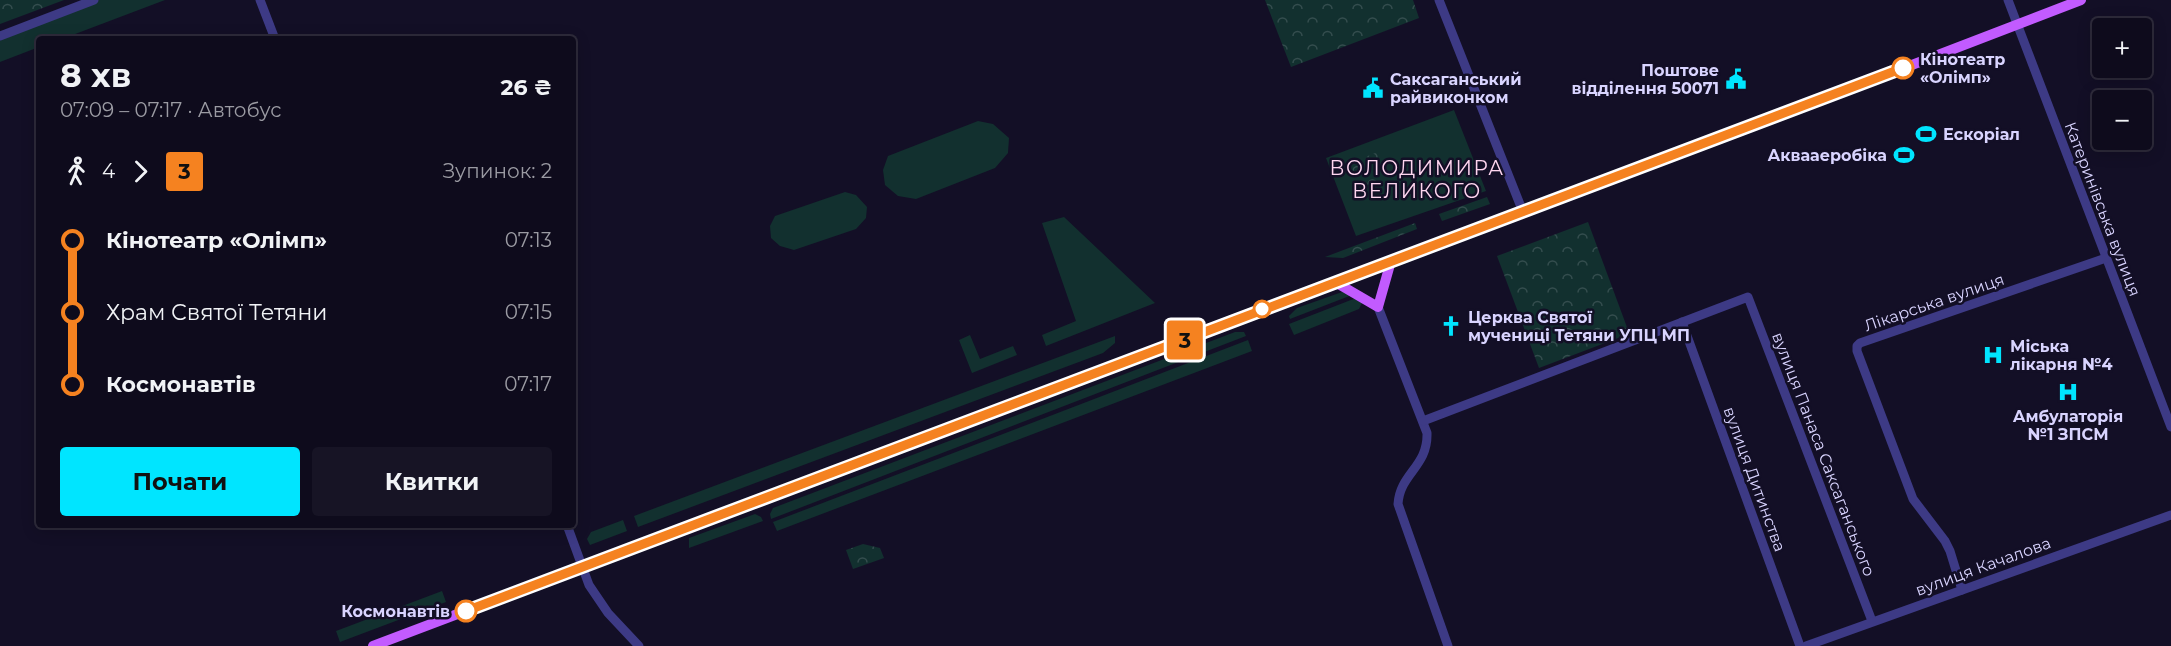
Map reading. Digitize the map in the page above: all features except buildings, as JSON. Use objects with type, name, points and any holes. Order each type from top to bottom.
[{"type":"main road","points":[[373,646],[1740,131],[2081,0]]},
{"type":"main road","points":[[1335,282],[1378,307],[1391,261]]},
{"type":"street","points":[[0,36],[94,0]]},
{"type":"street","points":[[260,0],[274,36]]},
{"type":"street","points":[[1439,0],[1523,212]]},
{"type":"street","name":"Катеринівська вулиця","points":[[2008,0],[2171,427]]},
{"type":"street","name":"Лікарська вулиця","points":[[1962,590],[1945,541],[1913,499],[1857,346],[1860,343],[2106,258]]},
{"type":"street","name":"вулиця Панаса Саксаганського","points":[[1682,322],[1748,297],[1872,621]]},
{"type":"street","points":[[1378,307],[1427,433],[1424,455],[1402,484],[1398,504],[1448,646]]},
{"type":"street","points":[[1423,421],[1682,322]]},
{"type":"street","name":"вулиця Дитинства","points":[[1682,322],[1800,646]]},
{"type":"street","name":"вулиця Качалова","points":[[1806,646],[2171,515]]},
{"type":"street","points":[[568,528],[589,585],[608,614],[639,646]]},
{"type":"green space","points":[[0,0],[64,0],[0,24]]},
{"type":"green space","points":[[99,0],[165,0],[70,36],[36,36],[36,48],[0,62],[0,38]]},
{"type":"green space","points":[[1265,0],[1413,0],[1419,18],[1291,67]]},
{"type":"green space","points":[[1454,110],[1486,191],[1356,236],[1326,158]]},
{"type":"green space","points":[[978,121],[993,124],[1009,138],[1008,153],[995,168],[916,199],[898,196],[885,185],[883,170],[888,156]]},
{"type":"green space","points":[[1378,152],[1393,191],[1365,202],[1350,163]]},
{"type":"green space","points":[[845,192],[856,195],[867,207],[866,218],[856,229],[794,250],[780,246],[771,238],[770,226],[775,216]]},
{"type":"green space","points":[[1487,197],[1490,204],[1442,221],[1439,214]]},
{"type":"green space","points":[[1064,217],[1155,303],[1046,346],[1042,335],[1076,321],[1042,223]]},
{"type":"green space","points":[[1588,222],[1628,330],[1626,335],[1539,368],[1497,256]]},
{"type":"green space","points":[[1415,223],[1417,229],[1343,258],[1325,257]]},
{"type":"green space","points":[[1342,292],[1352,295],[1290,319],[1289,316],[1297,308]]},
{"type":"green space","points":[[1356,298],[1362,303],[1359,309],[1294,335],[1289,324]]},
{"type":"green space","points":[[1235,332],[1244,332],[1246,336],[771,519],[770,514],[773,508]]},
{"type":"green space","points":[[970,335],[980,359],[1013,346],[1017,355],[972,373],[959,340]]},
{"type":"green space","points":[[1115,336],[1115,343],[1103,353],[638,527],[634,516]]},
{"type":"green space","points":[[1248,340],[1252,351],[777,531],[773,522]]},
{"type":"green space","points":[[755,514],[763,521],[689,548],[689,538]]},
{"type":"green space","points":[[623,520],[627,531],[590,545],[587,539],[591,532]]},
{"type":"green space","points":[[863,544],[880,548],[884,558],[853,569],[846,550]]},
{"type":"green space","points":[[442,591],[446,602],[340,642],[336,631]]},
{"type":"bus line","name":"3","points":[[466,611],[1903,68]]},
{"type":"place","name":"Кінотеатр «Олімп»","points":[[1903,68]]},
{"type":"place","name":"Поштове відділення 50071","points":[[1736,79]]},
{"type":"place","name":"Саксаганський райвиконком","points":[[1373,88]]},
{"type":"place","name":"Ескоріал","points":[[1926,134]]},
{"type":"place","name":"Аквааеробіка","points":[[1904,155]]},
{"type":"place","name":"Церква Святої мучениці Тетяни УПЦ МП","points":[[1451,326]]},
{"type":"place","name":"Міська лікарня №4","points":[[1993,355]]},
{"type":"place","name":"Амбулаторія №1 ЗПСМ","points":[[2068,392]]},
{"type":"place","name":"Космонавтів","points":[[466,611]]},
{"type":"district","name":"ВОЛОДИМИРА ВЕЛИКОГО","points":[[1417,180]]}]
